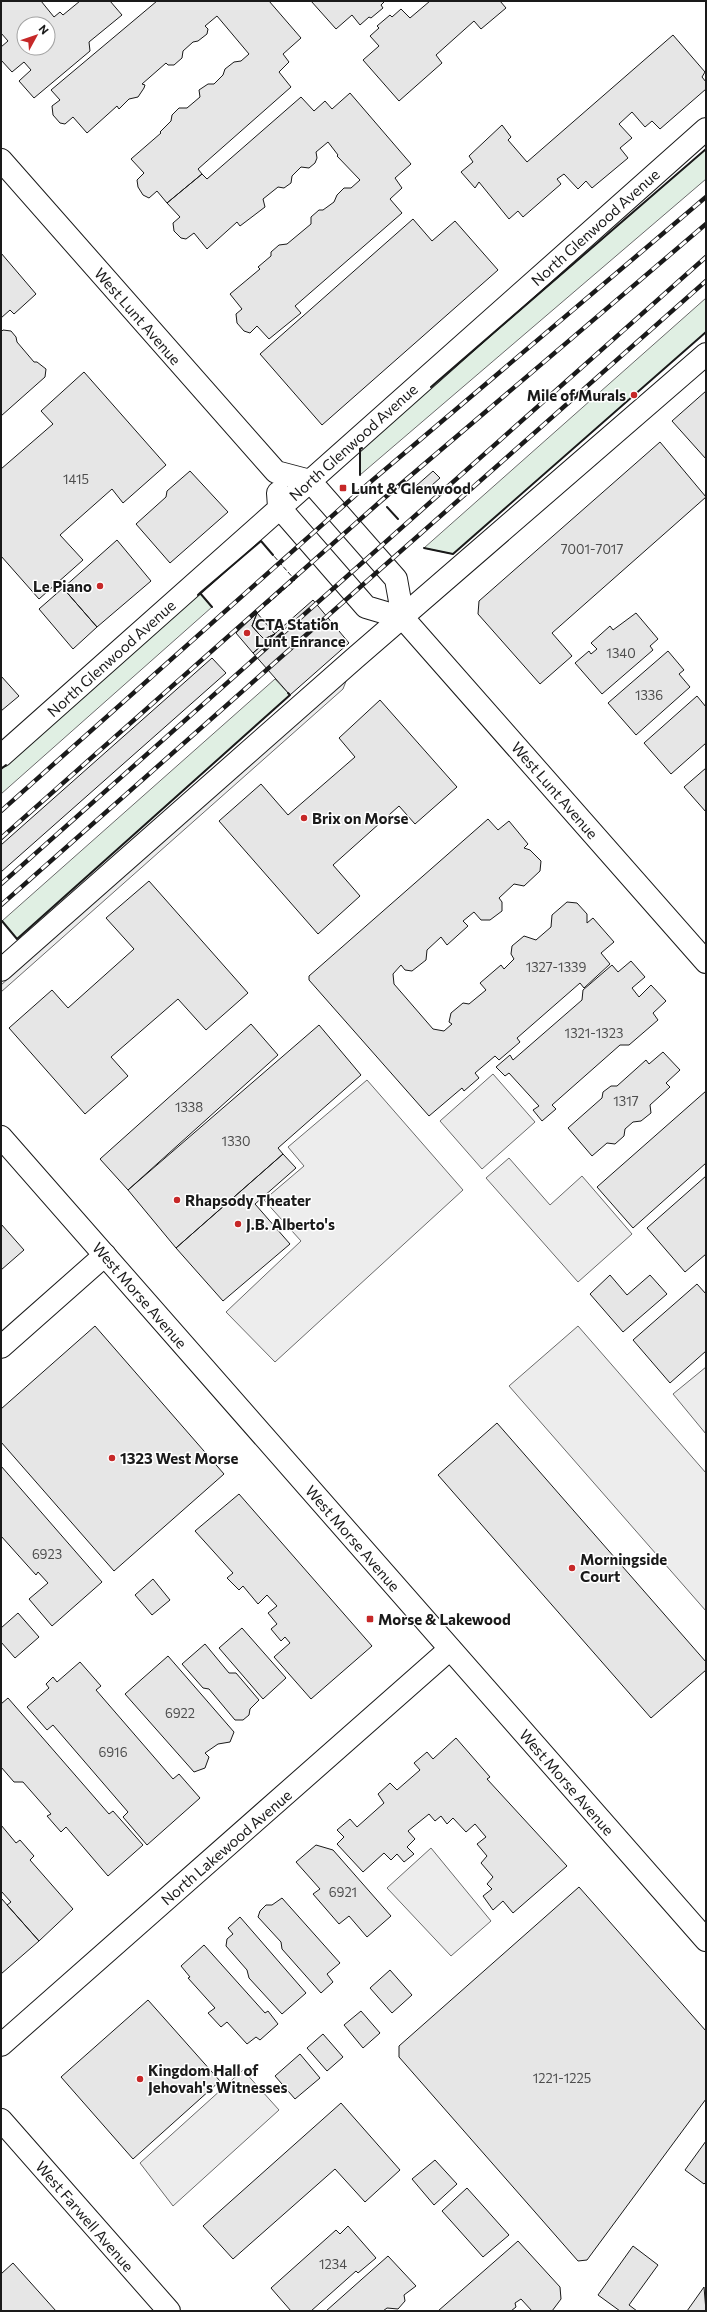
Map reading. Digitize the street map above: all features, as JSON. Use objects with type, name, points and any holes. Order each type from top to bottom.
[{"type":"street","name":"North Glenwood Avenue","points":[[1,756],[279,507],[706,129]]},
{"type":"street","name":"West Lunt Avenue","points":[[1,160],[276,472]]},
{"type":"street","points":[[1,970],[706,354]]},
{"type":"street","points":[[276,472],[310,481],[396,579],[403,618],[366,607],[279,507],[276,472]]},
{"type":"street","name":"West Lunt Avenue","points":[[403,618],[706,962]]},
{"type":"street","name":"West Morse Avenue","points":[[1,1137],[706,1940]]},
{"type":"street","points":[[1,1347],[105,1255]]},
{"type":"street","name":"North Lakewood Avenue","points":[[1,2045],[450,1649]]},
{"type":"street","name":"West Farwell Avenue","points":[[1,2120],[169,2311]]},
{"type":"green space","points":[[706,149],[706,179],[360,475],[360,449]]},
{"type":"green space","points":[[706,298],[706,332],[453,554],[424,548]]},
{"type":"green space","points":[[200,593],[212,607],[1,794],[1,769]]},
{"type":"green space","points":[[275,679],[290,695],[17,939],[2,921]]},
{"type":"shaded area","points":[[348,676],[343,689],[1,992],[1,985]]},
{"type":"shaded area","points":[[493,1074],[535,1122],[482,1169],[440,1121]]},
{"type":"shaded area","points":[[367,1080],[463,1190],[275,1362],[226,1312],[301,1241],[264,1200],[304,1166],[288,1147]]},
{"type":"shaded area","points":[[509,1158],[550,1205],[582,1176],[632,1234],[578,1282],[486,1178]]},
{"type":"shaded area","points":[[578,1326],[706,1473],[706,1611],[509,1386]]},
{"type":"shaded area","points":[[706,1367],[706,1434],[673,1394]]},
{"type":"shaded area","points":[[431,1848],[491,1921],[451,1956],[387,1888]]},
{"type":"shaded area","points":[[243,2070],[279,2110],[173,2206],[140,2163]]},
{"type":"building","points":[[1,1],[41,1],[53,16],[16,16],[16,56],[56,56],[55,16],[60,12],[63,15],[80,1],[110,1],[122,15],[89,42],[90,51],[34,98],[19,81],[31,70],[24,62],[12,72],[1,60],[1,47],[8,41],[1,33]]},
{"type":"building","points":[[157,1],[269,1],[301,38],[283,54],[289,62],[279,72],[291,87],[198,169],[202,174],[167,203],[157,191],[149,198],[143,195],[138,187],[137,180],[144,173],[131,159],[161,133],[160,132],[171,121],[172,115],[179,108],[187,108],[200,97],[199,90],[208,84],[214,84],[223,75],[225,69],[234,62],[241,61],[249,54],[217,16],[205,26],[208,29],[207,34],[198,41],[193,42],[183,51],[182,58],[174,65],[168,65],[166,63],[142,84],[145,85],[138,97],[129,99],[119,109],[117,106],[87,133],[73,117],[65,124],[60,123],[53,115],[52,106],[60,100],[51,90]]},
{"type":"building","points":[[311,1],[385,1],[381,5],[383,8],[360,25],[352,15],[336,29]]},
{"type":"building","points":[[430,1],[500,1],[506,8],[481,29],[474,21],[436,55],[442,63],[399,101],[363,60],[379,46],[370,36],[379,28],[377,26],[390,15],[392,17],[401,9],[410,18]]},
{"type":"building","points":[[673,35],[705,72],[702,77],[706,82],[706,89],[660,129],[652,121],[645,127],[632,112],[619,124],[632,138],[620,148],[628,158],[592,188],[586,181],[578,189],[564,174],[557,179],[561,184],[523,217],[518,211],[509,219],[479,182],[475,188],[461,172],[473,162],[469,156],[502,125],[511,137],[508,140],[527,162]]},
{"type":"building","points":[[350,93],[411,164],[395,178],[402,188],[390,199],[402,213],[295,306],[301,313],[269,339],[257,326],[250,333],[244,331],[237,323],[236,314],[242,309],[230,294],[260,269],[258,267],[271,256],[271,252],[279,245],[287,244],[311,224],[311,217],[319,210],[323,210],[334,202],[337,195],[344,188],[351,188],[360,180],[337,156],[338,155],[328,142],[316,152],[317,158],[315,163],[309,168],[301,167],[292,176],[291,183],[284,188],[278,187],[263,199],[265,207],[240,226],[237,222],[207,249],[194,233],[186,239],[181,238],[174,231],[173,223],[180,217],[167,203],[202,174],[207,179],[301,97],[314,111],[325,101],[332,109]]},
{"type":"building","points":[[413,219],[432,241],[455,221],[498,270],[322,425],[260,354]]},
{"type":"building","points":[[1,253],[36,294],[14,314],[10,310],[1,318]]},
{"type":"building","points":[[3,330],[11,331],[16,337],[17,342],[34,362],[37,362],[46,369],[45,377],[1,416],[1,332]]},
{"type":"building","points":[[84,372],[166,465],[123,503],[112,489],[60,535],[83,560],[39,599],[1,556],[1,469],[53,424],[41,411]]},
{"type":"building","points":[[706,391],[706,459],[672,421]]},
{"type":"building","points":[[660,442],[706,497],[552,633],[572,656],[540,684],[478,614],[479,601]]},
{"type":"building","points":[[190,471],[228,512],[170,563],[136,524],[166,497],[167,491]]},
{"type":"building","points":[[433,471],[440,478],[423,493],[416,486]]},
{"type":"building","points":[[117,540],[151,581],[97,627],[63,588]]},
{"type":"building","points":[[63,588],[97,627],[73,649],[39,609]]},
{"type":"building","points":[[313,600],[349,643],[290,695],[253,653]]},
{"type":"building","points":[[257,613],[275,634],[264,639],[252,626]]},
{"type":"building","name":"CTA Station Lunt Enrance","points":[[257,613],[252,626],[258,633],[264,639],[275,634],[253,653],[236,633]]},
{"type":"building","points":[[636,613],[658,639],[650,646],[653,650],[602,694],[575,663],[589,651],[591,654],[597,649],[591,643],[610,626],[613,630]]},
{"type":"building","points":[[668,651],[684,670],[679,674],[690,687],[636,735],[608,703]]},
{"type":"building","points":[[212,658],[226,673],[1,872],[1,845]]},
{"type":"building","points":[[1,676],[19,696],[1,711]]},
{"type":"building","points":[[697,696],[706,707],[706,743],[671,774],[644,743]]},
{"type":"building","name":"Brix on Morse","points":[[380,700],[457,787],[415,824],[399,806],[333,865],[360,896],[318,934],[219,821],[261,784],[288,815],[355,757],[339,738]]},
{"type":"building","points":[[706,768],[706,812],[684,787]]},
{"type":"building","points":[[488,819],[498,830],[509,821],[528,844],[524,848],[530,850],[541,861],[540,871],[524,886],[514,884],[499,898],[502,902],[502,911],[490,920],[481,920],[474,912],[463,921],[468,926],[447,945],[441,937],[427,950],[426,960],[412,971],[405,970],[401,965],[393,974],[394,984],[433,1029],[444,1031],[452,1024],[449,1022],[451,1013],[463,1003],[469,1004],[486,990],[480,983],[501,965],[504,969],[514,959],[511,954],[512,946],[524,936],[536,940],[551,927],[552,915],[567,902],[577,903],[587,914],[587,923],[593,918],[614,942],[601,953],[610,964],[584,988],[580,983],[517,1038],[520,1042],[499,1060],[495,1056],[475,1073],[479,1078],[464,1091],[462,1088],[429,1116],[309,980],[309,976]]},
{"type":"building","points":[[149,881],[248,993],[206,1030],[178,999],[111,1057],[128,1076],[85,1114],[9,1028],[52,990],[68,1008],[134,949],[106,918]]},
{"type":"building","points":[[631,961],[645,977],[632,988],[639,997],[651,985],[666,1001],[653,1013],[658,1020],[629,1045],[620,1045],[552,1105],[556,1109],[542,1121],[533,1110],[539,1106],[509,1073],[505,1076],[496,1067],[510,1055],[513,1060],[582,1000],[583,990],[612,965],[618,972]]},
{"type":"building","points":[[251,1024],[278,1055],[128,1190],[100,1159]]},
{"type":"building","points":[[319,1025],[361,1075],[278,1148],[283,1154],[176,1248],[128,1190]]},
{"type":"building","points":[[663,1052],[680,1070],[666,1083],[670,1087],[650,1105],[651,1113],[641,1121],[633,1122],[625,1129],[624,1136],[615,1144],[607,1143],[592,1156],[568,1128],[602,1098],[603,1092],[611,1086],[617,1086],[646,1060],[649,1064]]},
{"type":"building","points":[[706,1091],[706,1163],[633,1228],[597,1187]]},
{"type":"building","name":"J.B. Alberto's","points":[[283,1154],[296,1168],[255,1204],[290,1244],[223,1301],[176,1248]]},
{"type":"building","points":[[706,1176],[706,1254],[685,1272],[647,1228]]},
{"type":"building","points":[[1,1224],[24,1250],[1,1270]]},
{"type":"building","points":[[610,1275],[627,1295],[650,1275],[667,1294],[623,1332],[590,1294]]},
{"type":"building","points":[[697,1284],[706,1294],[706,1351],[670,1383],[633,1340]]},
{"type":"building","name":"1323 West Morse","points":[[95,1326],[224,1474],[114,1571],[1,1442],[1,1409]]},
{"type":"building","name":"Morningside Court","points":[[497,1423],[706,1662],[706,1670],[651,1718],[438,1475]]},
{"type":"building","points":[[1,1466],[102,1582],[52,1626],[29,1599],[48,1583],[38,1572],[36,1575],[1,1536]]},
{"type":"building","points":[[239,1494],[372,1646],[311,1699],[274,1657],[290,1643],[285,1637],[281,1641],[271,1629],[277,1624],[268,1613],[277,1606],[267,1595],[258,1604],[243,1586],[239,1590],[227,1578],[233,1573],[195,1531]]},
{"type":"building","points":[[153,1579],[170,1600],[152,1615],[135,1595]]},
{"type":"building","points":[[18,1613],[39,1637],[15,1658],[1,1642],[1,1628]]},
{"type":"building","points":[[242,1628],[286,1678],[263,1699],[219,1648]]},
{"type":"building","points":[[205,1644],[229,1673],[236,1673],[259,1700],[250,1709],[249,1715],[243,1720],[235,1720],[209,1689],[203,1688],[182,1664]]},
{"type":"building","points":[[168,1656],[234,1732],[230,1742],[218,1744],[205,1753],[209,1757],[205,1768],[194,1772],[125,1694]]},
{"type":"building","points":[[80,1662],[101,1686],[96,1690],[173,1779],[179,1774],[200,1798],[147,1845],[123,1817],[128,1812],[53,1725],[47,1730],[27,1707],[49,1688],[46,1684],[53,1677],[57,1682]]},
{"type":"building","points":[[8,1698],[109,1814],[113,1811],[143,1845],[108,1876],[66,1827],[61,1832],[47,1816],[51,1814],[23,1782],[14,1782],[1,1767],[1,1704]]},
{"type":"building","points":[[456,1738],[490,1777],[487,1779],[567,1866],[513,1913],[503,1901],[493,1910],[483,1896],[492,1889],[487,1884],[493,1877],[481,1863],[487,1856],[477,1844],[486,1837],[475,1824],[466,1832],[453,1818],[447,1824],[441,1816],[435,1821],[429,1814],[408,1831],[415,1839],[407,1847],[414,1854],[404,1862],[397,1854],[391,1860],[384,1853],[363,1872],[337,1844],[344,1837],[337,1830],[350,1819],[357,1827],[384,1803],[378,1794],[390,1783],[397,1790],[420,1770],[414,1763],[427,1752],[433,1759]]},
{"type":"building","points":[[1,1825],[16,1843],[20,1840],[34,1856],[30,1860],[73,1909],[39,1941],[7,1905],[11,1902],[1,1891]]},
{"type":"building","points":[[316,1845],[333,1850],[391,1916],[367,1937],[349,1916],[339,1924],[313,1894],[320,1889],[296,1862]]},
{"type":"building","points":[[579,1887],[706,2031],[706,2099],[587,2260],[578,2261],[399,2057],[399,2046]]},
{"type":"building","points":[[1,1898],[39,1941],[1,1974]]},
{"type":"building","points":[[282,1898],[340,1963],[327,1974],[333,1982],[321,1993],[282,1949],[281,1942],[258,1917],[260,1911],[266,1905],[272,1905]]},
{"type":"building","points":[[240,1917],[306,1993],[282,2014],[249,1978],[247,1970],[226,1946],[227,1939],[233,1934],[228,1928]]},
{"type":"building","points":[[204,1945],[265,2013],[268,2011],[278,2024],[260,2040],[256,2037],[247,2044],[227,2022],[221,2027],[208,2013],[215,2008],[188,1978],[190,1977],[181,1966]]},
{"type":"building","points":[[390,1970],[412,1995],[392,2013],[370,1988]]},
{"type":"building","name":"Kingdom Hall of Jehovah's Witnesses","points":[[148,2000],[220,2081],[133,2159],[61,2077]]},
{"type":"building","points":[[361,2011],[380,2033],[363,2048],[344,2025]]},
{"type":"building","points":[[323,2034],[343,2057],[327,2071],[307,2048]]},
{"type":"building","points":[[300,2054],[320,2078],[295,2099],[275,2076]]},
{"type":"building","points":[[341,2103],[400,2170],[365,2202],[335,2169],[233,2259],[203,2226]]},
{"type":"building","points":[[706,2141],[706,2182],[704,2184],[685,2170]]},
{"type":"building","points":[[435,2160],[457,2184],[434,2205],[412,2179]]},
{"type":"building","points":[[467,2188],[509,2235],[483,2257],[442,2211]]},
{"type":"building","points":[[348,2226],[376,2258],[358,2273],[356,2271],[311,2311],[291,2311],[271,2288],[336,2230],[340,2234]]},
{"type":"building","points":[[518,2241],[560,2287],[561,2299],[552,2311],[532,2311],[521,2299],[515,2303],[516,2307],[511,2311],[438,2311]]},
{"type":"building","points":[[633,2246],[658,2265],[629,2305],[637,2311],[620,2311],[598,2295]]},
{"type":"building","points":[[388,2256],[416,2286],[404,2295],[405,2301],[398,2309],[387,2308],[383,2311],[326,2311]]},
{"type":"building","points":[[13,2263],[56,2311],[1,2311],[1,2274]]},
{"type":"building","points":[[704,2287],[706,2311],[687,2311]]},
{"type":"railway","points":[[1,811],[368,484],[706,197]]},
{"type":"railway","points":[[1,838],[382,500],[706,224]]},
{"type":"railway","points":[[1,884],[706,257]]},
{"type":"railway","points":[[1,905],[706,281]]},
{"type":"fence","points":[[257,613],[295,580],[273,555]]},
{"type":"wall","points":[[431,387],[706,149]]},
{"type":"wall","points":[[424,548],[453,554],[706,332]]},
{"type":"wall","points":[[360,475],[360,449],[362,448]]},
{"type":"wall","points":[[387,507],[398,519]]},
{"type":"wall","points":[[200,593],[261,541],[273,555]]},
{"type":"wall","points":[[198,595],[200,593],[212,607]]},
{"type":"wall","points":[[2,921],[17,939],[290,695],[288,693]]},
{"type":"wall","points":[[1,769],[6,765]]},
{"type":"place","name":"Mile of Murals","points":[[634,395]]},
{"type":"place","name":"Lunt & Glenwood","points":[[343,488]]},
{"type":"place","name":"Le Piano","points":[[100,586]]},
{"type":"place","name":"CTA Station Lunt Enrance","points":[[247,633]]},
{"type":"place","name":"Brix on Morse","points":[[304,818]]},
{"type":"place","name":"Rhapsody Theater","points":[[177,1200]]},
{"type":"place","name":"J.B. Alberto's","points":[[238,1224]]},
{"type":"place","name":"1323 West Morse","points":[[112,1458]]},
{"type":"place","name":"Morningside Court","points":[[572,1568]]},
{"type":"place","name":"Morse & Lakewood","points":[[370,1619]]},
{"type":"place","name":"Kingdom Hall of Jehovah's Witnesses","points":[[140,2079]]}]
